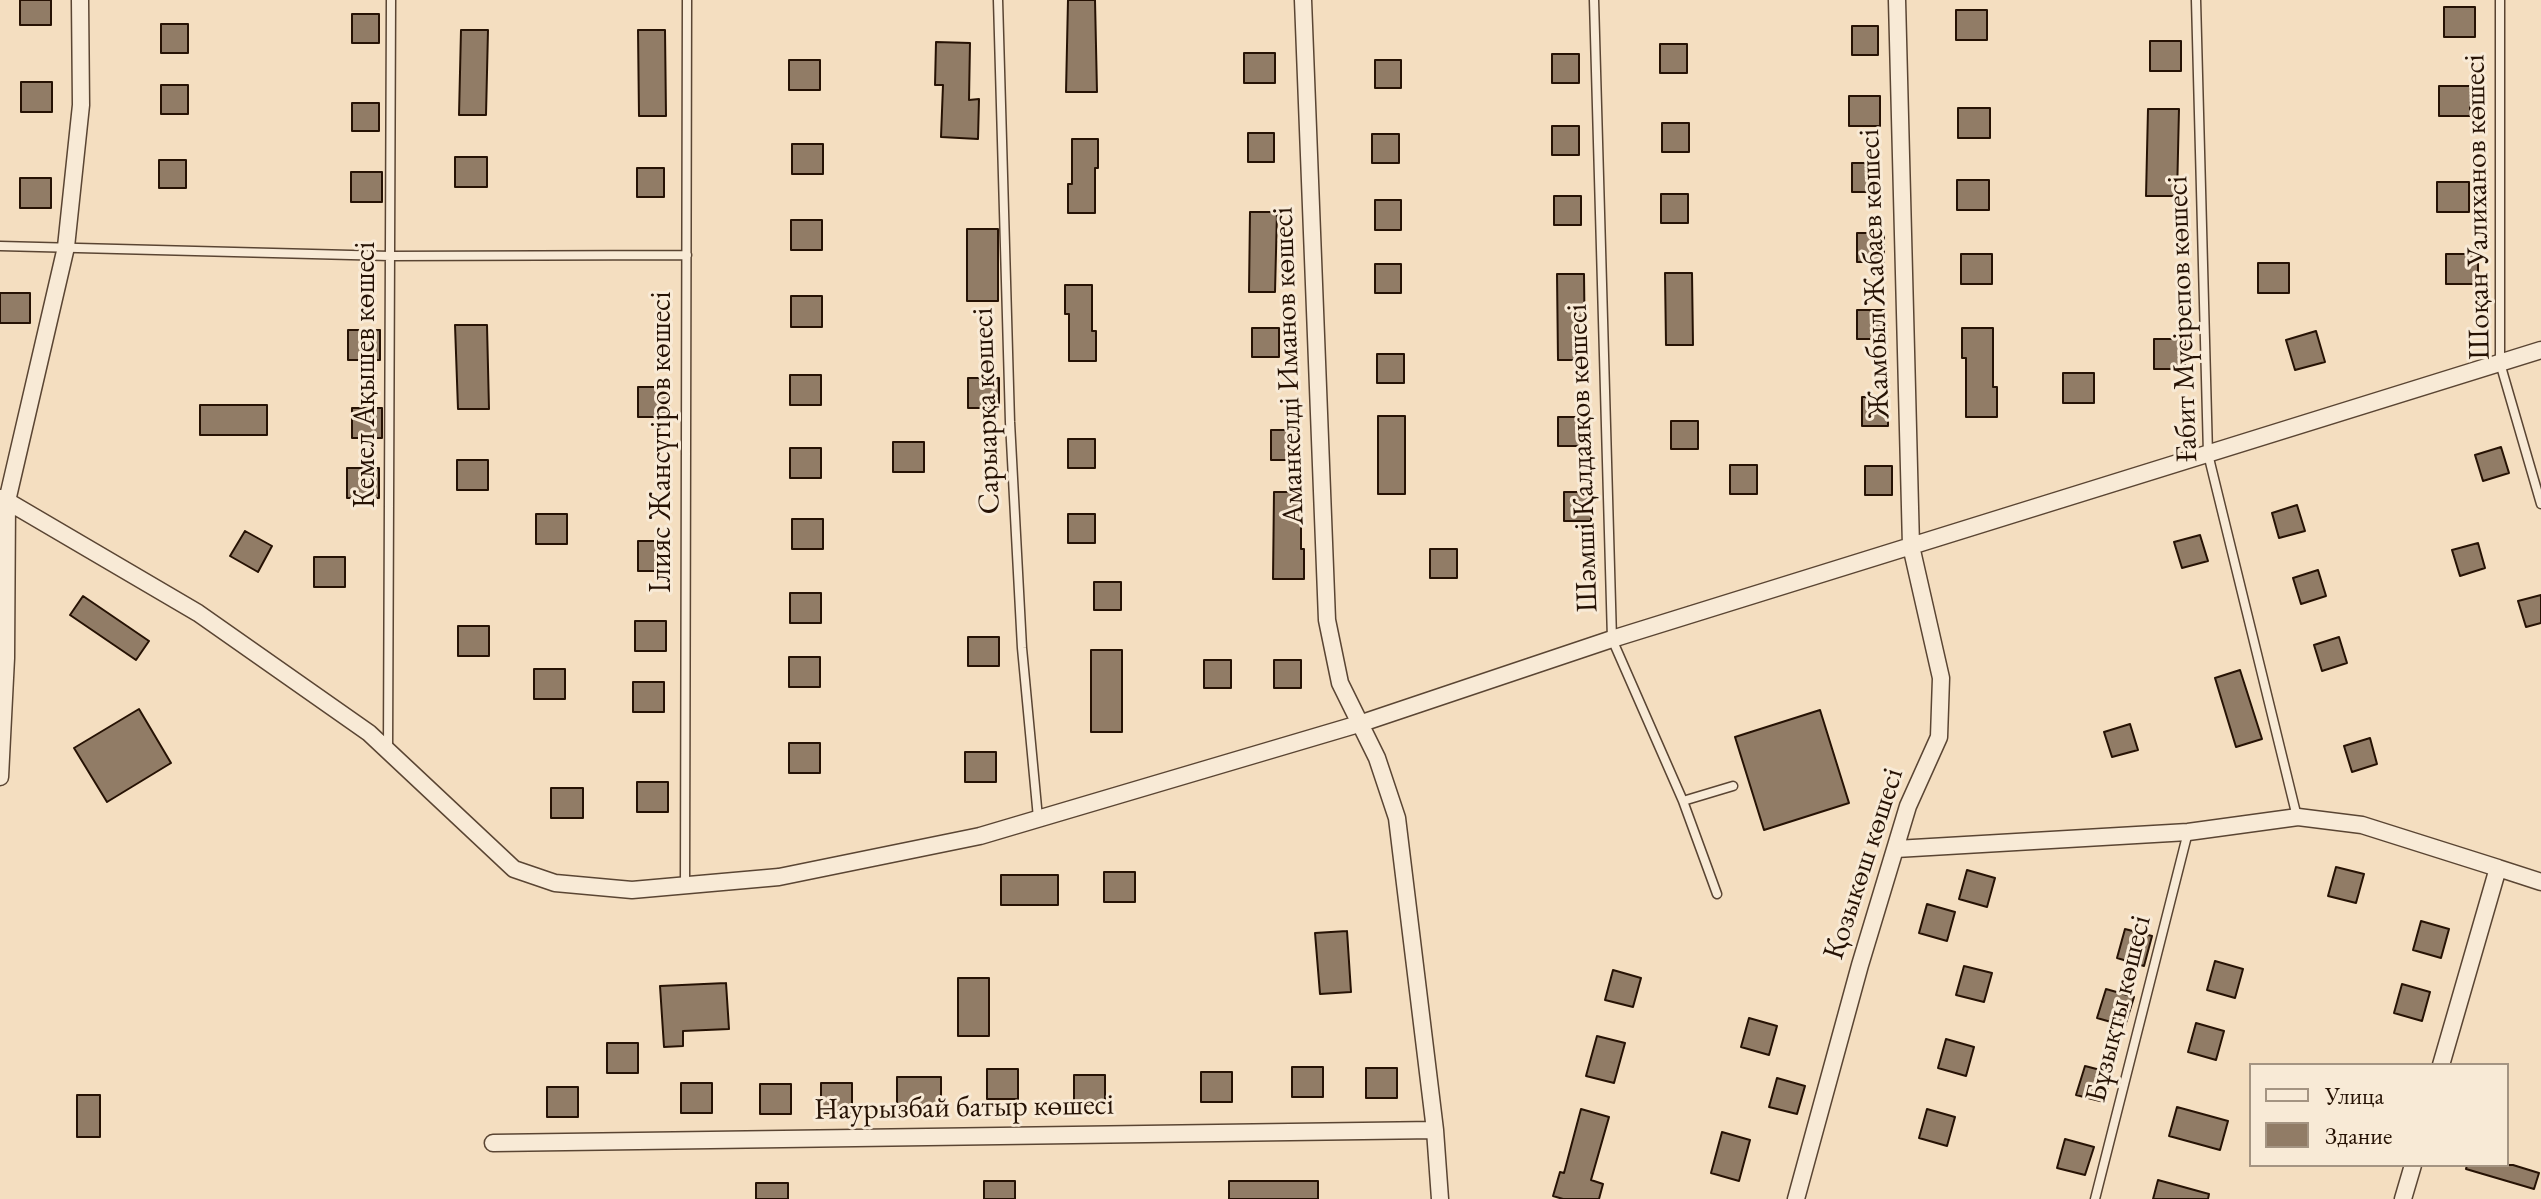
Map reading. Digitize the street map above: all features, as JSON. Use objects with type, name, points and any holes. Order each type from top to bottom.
[{"type":"street","points":[[0,777],[6,658],[4,500],[66,247],[81,105],[80,0]]},
{"type":"street","name":"Аманкелді Иманов көшесі","points":[[1303,0],[1327,620],[1340,683],[1377,758],[1397,818],[1435,1130],[1440,1199]]},
{"type":"street","name":"Жамбыл Жабаев көшесі","points":[[1897,0],[1911,546]]},
{"type":"street","points":[[4,500],[198,613],[369,733],[514,869],[555,883],[632,890],[779,877],[980,836],[1362,723],[1612,639],[2541,350]]},
{"type":"street","name":"Қозыкөш көшесі","points":[[1796,1199],[1860,965],[1908,806],[1939,737],[1941,678],[1911,546]]},
{"type":"street","points":[[1896,849],[2188,832],[2298,817],[2362,825],[2541,882]]},
{"type":"street","points":[[2442,1063],[2498,868]]},
{"type":"street","name":"Наурызбай батыр көшесі","points":[[493,1143],[1435,1130]]},
{"type":"street","points":[[2403,1199],[2412,1167]]},
{"type":"lane","name":"Кемел Ақышев көшесі","points":[[388,750],[391,0]]},
{"type":"lane","name":"Ілияс Жансүгіров көшесі","points":[[685,885],[687,0]]},
{"type":"lane","name":"Сарыарқа көшесі","points":[[998,0],[1012,467],[1022,648],[1038,818]]},
{"type":"lane","name":"Шәмші Қалдаяқов көшесі","points":[[1594,0],[1612,639],[1683,801],[1717,894]]},
{"type":"lane","name":"Ғабит Мүсірепов көшесі","points":[[2196,0],[2208,454],[2298,817]]},
{"type":"lane","name":"Шоқан Уалиханов көшесі","points":[[2500,0],[2500,363],[2541,504]]},
{"type":"lane","points":[[0,246],[390,256],[687,255]]},
{"type":"lane","points":[[1683,801],[1733,786]]},
{"type":"lane","name":"Бұзықты көшесі","points":[[2095,1199],[2188,832]]},
{"type":"building","points":[[20,0],[51,0],[51,25],[20,25]]},
{"type":"building","points":[[1068,0],[1095,0],[1097,92],[1066,92]]},
{"type":"building","points":[[2444,7],[2475,7],[2475,37],[2444,37]]},
{"type":"building","points":[[1956,10],[1987,10],[1987,40],[1956,40]]},
{"type":"building","points":[[352,14],[379,14],[379,43],[352,43]]},
{"type":"building","points":[[161,24],[188,24],[188,53],[161,53]]},
{"type":"building","points":[[1852,26],[1878,26],[1878,55],[1852,55]]},
{"type":"building","points":[[461,30],[488,30],[486,115],[459,115]]},
{"type":"building","points":[[638,30],[665,30],[666,116],[639,116]]},
{"type":"building","points":[[2150,41],[2181,41],[2181,71],[2150,71]]},
{"type":"building","points":[[936,42],[970,43],[969,100],[979,99],[978,139],[941,137],[943,85],[935,85]]},
{"type":"building","points":[[1660,44],[1687,44],[1687,73],[1660,73]]},
{"type":"building","points":[[1244,53],[1275,53],[1275,83],[1244,83]]},
{"type":"building","points":[[1552,54],[1579,54],[1579,83],[1552,83]]},
{"type":"building","points":[[789,60],[820,60],[820,90],[789,90]]},
{"type":"building","points":[[1375,60],[1401,60],[1401,88],[1375,88]]},
{"type":"building","points":[[21,82],[52,82],[52,112],[21,112]]},
{"type":"building","points":[[161,85],[188,85],[188,114],[161,114]]},
{"type":"building","points":[[2439,86],[2470,86],[2470,116],[2439,116]]},
{"type":"building","points":[[1849,96],[1880,96],[1880,126],[1849,126]]},
{"type":"building","points":[[352,103],[379,103],[379,131],[352,131]]},
{"type":"building","points":[[1958,108],[1990,108],[1990,138],[1958,138]]},
{"type":"building","points":[[2148,109],[2179,109],[2177,196],[2146,196]]},
{"type":"building","points":[[1662,123],[1689,123],[1689,152],[1662,152]]},
{"type":"building","points":[[1552,126],[1579,126],[1579,155],[1552,155]]},
{"type":"building","points":[[1248,133],[1274,133],[1274,162],[1248,162]]},
{"type":"building","points":[[1372,134],[1399,134],[1399,163],[1372,163]]},
{"type":"building","points":[[1072,139],[1098,139],[1095,213],[1068,213],[1068,184],[1072,184]]},
{"type":"building","points":[[792,144],[823,144],[823,174],[792,174]]},
{"type":"building","points":[[455,157],[487,157],[487,187],[455,187]]},
{"type":"building","points":[[159,160],[186,160],[186,188],[159,188]]},
{"type":"building","points":[[1852,163],[1878,163],[1878,192],[1852,192]]},
{"type":"building","points":[[637,168],[664,168],[664,197],[637,197]]},
{"type":"building","points":[[351,172],[382,172],[382,202],[351,202]]},
{"type":"building","points":[[20,178],[51,178],[51,208],[20,208]]},
{"type":"building","points":[[1957,180],[1989,180],[1989,210],[1957,210]]},
{"type":"building","points":[[2437,182],[2469,182],[2469,212],[2437,212]]},
{"type":"building","points":[[1661,194],[1688,194],[1688,223],[1661,223]]},
{"type":"building","points":[[1554,196],[1581,196],[1581,225],[1554,225]]},
{"type":"building","points":[[1375,200],[1401,200],[1401,230],[1375,230]]},
{"type":"building","points":[[1250,212],[1277,212],[1275,292],[1249,292]]},
{"type":"building","points":[[791,220],[822,220],[822,250],[791,250]]},
{"type":"building","points":[[967,229],[998,229],[998,301],[967,301]]},
{"type":"building","points":[[1857,233],[1884,233],[1884,262],[1857,262]]},
{"type":"building","points":[[1961,254],[1992,254],[1992,284],[1961,284]]},
{"type":"building","points":[[2446,254],[2478,254],[2478,284],[2446,284]]},
{"type":"building","points":[[2258,263],[2289,263],[2289,293],[2258,293]]},
{"type":"building","points":[[1375,264],[1401,264],[1401,293],[1375,293]]},
{"type":"building","points":[[1665,273],[1692,273],[1693,345],[1666,345]]},
{"type":"building","points":[[1557,274],[1584,274],[1585,360],[1558,360]]},
{"type":"building","points":[[1065,285],[1092,285],[1092,331],[1096,331],[1096,361],[1069,361],[1069,314],[1065,314]]},
{"type":"building","points":[[0,293],[30,293],[30,323],[0,323]]},
{"type":"building","points":[[791,296],[822,296],[822,327],[791,327]]},
{"type":"building","points":[[1857,310],[1884,310],[1884,339],[1857,339]]},
{"type":"building","points":[[455,325],[487,325],[489,409],[458,409]]},
{"type":"building","points":[[1252,328],[1279,328],[1279,357],[1252,357]]},
{"type":"building","points":[[1962,328],[1993,328],[1993,387],[1997,387],[1997,417],[1966,417],[1966,358],[1962,358]]},
{"type":"building","points":[[348,330],[380,330],[380,360],[348,360]]},
{"type":"building","points":[[2316,331],[2325,362],[2295,370],[2286,340]]},
{"type":"building","points":[[2154,339],[2185,339],[2185,369],[2154,369]]},
{"type":"building","points":[[1377,354],[1404,354],[1404,383],[1377,383]]},
{"type":"building","points":[[2063,373],[2094,373],[2094,403],[2063,403]]},
{"type":"building","points":[[790,375],[821,375],[821,405],[790,405]]},
{"type":"building","points":[[968,378],[999,378],[999,408],[968,408]]},
{"type":"building","points":[[638,387],[669,387],[669,417],[638,417]]},
{"type":"building","points":[[1862,397],[1888,397],[1888,426],[1862,426]]},
{"type":"building","points":[[200,405],[267,405],[267,435],[200,435]]},
{"type":"building","points":[[352,408],[382,408],[382,438],[352,438]]},
{"type":"building","points":[[1378,416],[1405,416],[1405,494],[1378,494]]},
{"type":"building","points":[[1558,417],[1585,417],[1585,446],[1558,446]]},
{"type":"building","points":[[1671,421],[1698,421],[1698,449],[1671,449]]},
{"type":"building","points":[[1271,430],[1298,430],[1298,460],[1271,460]]},
{"type":"building","points":[[1068,439],[1095,439],[1095,468],[1068,468]]},
{"type":"building","points":[[893,442],[924,442],[924,472],[893,472]]},
{"type":"building","points":[[2501,447],[2509,473],[2483,481],[2475,455]]},
{"type":"building","points":[[790,448],[821,448],[821,478],[790,478]]},
{"type":"building","points":[[457,460],[488,460],[488,490],[457,490]]},
{"type":"building","points":[[1730,465],[1757,465],[1757,494],[1730,494]]},
{"type":"building","points":[[1865,466],[1892,466],[1892,495],[1865,495]]},
{"type":"building","points":[[347,468],[379,468],[379,498],[347,498]]},
{"type":"building","points":[[1274,492],[1301,492],[1304,579],[1273,579]]},
{"type":"building","points":[[1564,492],[1591,492],[1591,521],[1564,521]]},
{"type":"building","points":[[2297,505],[2305,531],[2279,538],[2272,513]]},
{"type":"building","points":[[536,514],[567,514],[567,544],[536,544]]},
{"type":"building","points":[[1068,514],[1095,514],[1095,543],[1068,543]]},
{"type":"building","points":[[792,519],[823,519],[823,549],[792,549]]},
{"type":"building","points":[[245,531],[272,546],[258,572],[230,556]]},
{"type":"building","points":[[2200,535],[2208,561],[2182,568],[2174,542]]},
{"type":"building","points":[[638,541],[669,541],[669,571],[638,571]]},
{"type":"building","points":[[2478,543],[2485,568],[2460,576],[2452,550]]},
{"type":"building","points":[[1430,549],[1457,549],[1457,578],[1430,578]]},
{"type":"building","points":[[314,557],[345,557],[345,587],[314,587]]},
{"type":"building","points":[[2318,570],[2326,596],[2301,604],[2293,578]]},
{"type":"building","points":[[1094,582],[1121,582],[1121,610],[1094,610]]},
{"type":"building","points":[[790,593],[821,593],[821,623],[790,623]]},
{"type":"building","points":[[2541,595],[2541,623],[2526,627],[2518,601]]},
{"type":"building","points":[[83,596],[149,641],[136,660],[70,615]]},
{"type":"building","points":[[635,621],[666,621],[666,651],[635,651]]},
{"type":"building","points":[[458,626],[489,626],[489,656],[458,656]]},
{"type":"building","points":[[968,637],[999,637],[999,666],[968,666]]},
{"type":"building","points":[[2339,637],[2347,663],[2322,671],[2314,645]]},
{"type":"building","points":[[1091,650],[1122,650],[1122,732],[1091,732]]},
{"type":"building","points":[[789,657],[820,657],[820,687],[789,687]]},
{"type":"building","points":[[1204,660],[1231,660],[1231,688],[1204,688]]},
{"type":"building","points":[[1274,660],[1301,660],[1301,688],[1274,688]]},
{"type":"building","points":[[534,669],[565,669],[565,699],[534,699]]},
{"type":"building","points":[[2240,670],[2262,739],[2236,747],[2215,678]]},
{"type":"building","points":[[633,682],[664,682],[664,712],[633,712]]},
{"type":"building","points":[[139,709],[171,763],[107,802],[74,748]]},
{"type":"building","points":[[1820,710],[1849,803],[1764,830],[1735,737]]},
{"type":"building","points":[[2130,724],[2138,750],[2112,757],[2104,732]]},
{"type":"building","points":[[2370,738],[2377,764],[2352,772],[2344,746]]},
{"type":"building","points":[[789,743],[820,743],[820,773],[789,773]]},
{"type":"building","points":[[965,752],[996,752],[996,782],[965,782]]},
{"type":"building","points":[[637,782],[668,782],[668,812],[637,812]]},
{"type":"building","points":[[551,788],[583,788],[583,818],[551,818]]},
{"type":"building","points":[[2336,867],[2364,874],[2356,903],[2328,896]]},
{"type":"building","points":[[1967,870],[1995,878],[1987,907],[1959,899]]},
{"type":"building","points":[[1104,872],[1135,872],[1135,902],[1104,902]]},
{"type":"building","points":[[1001,875],[1058,875],[1058,905],[1001,905]]},
{"type":"building","points":[[1927,904],[1955,912],[1947,941],[1919,933]]},
{"type":"building","points":[[2421,921],[2449,929],[2441,958],[2413,950]]},
{"type":"building","points":[[2125,929],[2152,936],[2144,966],[2117,958]]},
{"type":"building","points":[[1347,931],[1351,992],[1320,994],[1315,933]]},
{"type":"building","points":[[2215,961],[2243,969],[2235,998],[2207,990]]},
{"type":"building","points":[[1964,966],[1992,973],[1984,1002],[1956,995]]},
{"type":"building","points":[[1613,970],[1641,978],[1633,1007],[1605,1000]]},
{"type":"building","points":[[958,978],[989,978],[989,1036],[958,1036]]},
{"type":"building","points":[[726,983],[729,1029],[683,1031],[683,1046],[664,1047],[660,986]]},
{"type":"building","points":[[2402,984],[2430,992],[2422,1021],[2394,1013]]},
{"type":"building","points":[[2106,989],[2134,997],[2125,1026],[2097,1018]]},
{"type":"building","points":[[1749,1018],[1777,1026],[1769,1055],[1741,1047]]},
{"type":"building","points":[[2196,1023],[2224,1031],[2216,1060],[2188,1052]]},
{"type":"building","points":[[1597,1036],[1625,1043],[1614,1083],[1586,1076]]},
{"type":"building","points":[[1946,1039],[1974,1047],[1966,1076],[1938,1068]]},
{"type":"building","points":[[607,1043],[638,1043],[638,1073],[607,1073]]},
{"type":"building","points":[[2085,1066],[2112,1073],[2104,1102],[2076,1095]]},
{"type":"building","points":[[1292,1067],[1323,1067],[1323,1097],[1292,1097]]},
{"type":"building","points":[[1366,1068],[1397,1068],[1397,1098],[1366,1098]]},
{"type":"building","points":[[987,1069],[1018,1069],[1018,1099],[987,1099]]},
{"type":"building","points":[[1201,1072],[1232,1072],[1232,1102],[1201,1102]]},
{"type":"building","points":[[1074,1075],[1105,1075],[1105,1105],[1074,1105]]},
{"type":"building","points":[[897,1077],[941,1077],[941,1107],[897,1107]]},
{"type":"building","points":[[1777,1078],[1805,1086],[1797,1114],[1769,1107]]},
{"type":"building","points":[[681,1083],[712,1083],[712,1113],[681,1113]]},
{"type":"building","points":[[821,1083],[852,1083],[852,1113],[821,1113]]},
{"type":"building","points":[[760,1084],[791,1084],[791,1114],[760,1114]]},
{"type":"building","points":[[547,1087],[578,1087],[578,1117],[547,1117]]},
{"type":"building","points":[[77,1095],[100,1095],[100,1137],[77,1137]]},
{"type":"building","points":[[2177,1107],[2228,1121],[2220,1150],[2169,1136]]},
{"type":"building","points":[[1581,1109],[1609,1117],[1591,1180],[1603,1184],[1599,1199],[1563,1199],[1553,1196],[1560,1172],[1564,1173]]},
{"type":"building","points":[[1927,1109],[1955,1117],[1947,1146],[1919,1138]]},
{"type":"building","points":[[1722,1132],[1750,1140],[1739,1181],[1711,1173]]},
{"type":"building","points":[[2065,1139],[2094,1147],[2085,1175],[2057,1168]]},
{"type":"building","points":[[2513,1165],[2539,1173],[2534,1189],[2466,1169]]},
{"type":"building","points":[[2158,1180],[2209,1194],[2208,1199],[2153,1199]]},
{"type":"building","points":[[984,1181],[1015,1181],[1015,1199],[984,1199]]},
{"type":"building","points":[[1229,1181],[1318,1181],[1318,1199],[1229,1199]]},
{"type":"building","points":[[756,1183],[788,1183],[788,1199],[756,1199]]}]
